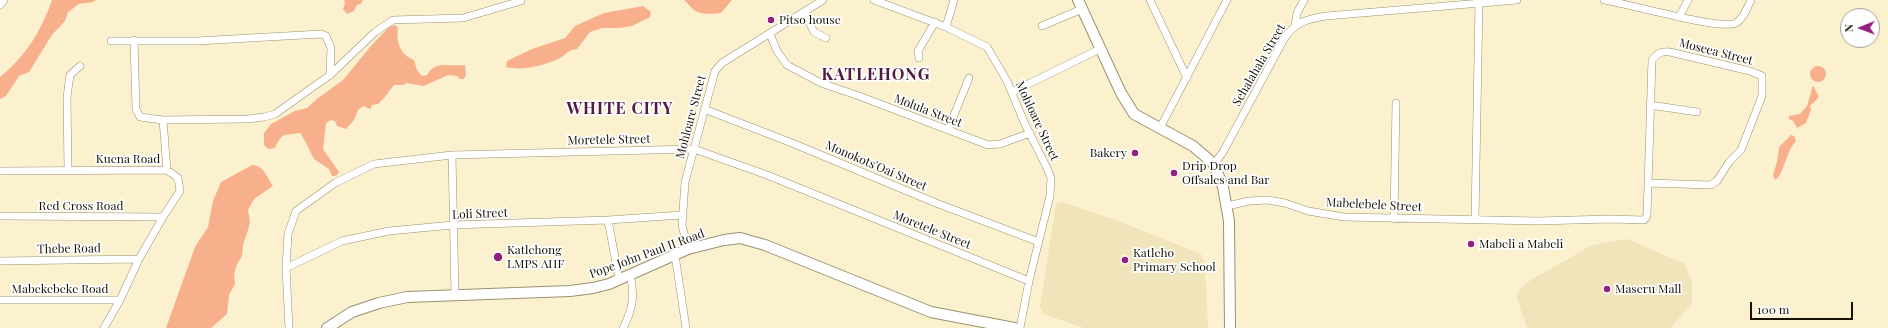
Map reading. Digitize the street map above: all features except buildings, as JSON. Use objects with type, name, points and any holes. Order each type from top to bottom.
[{"type":"main road","points":[[1080,4],[1121,93],[1134,114],[1193,146],[1214,164],[1223,187],[1227,206],[1230,243],[1230,328]]},
{"type":"main road","name":"Pope John Paul II Road","points":[[327,328],[352,312],[379,303],[407,297],[455,294],[570,291],[593,288],[619,279],[688,250],[732,238],[751,240],[931,312],[981,325],[1014,328]]},
{"type":"street","points":[[0,5],[4,0]]},
{"type":"street","name":"Mohloare Street","points":[[688,250],[682,225],[685,182],[715,71],[722,64],[823,0]]},
{"type":"street","name":"Mohloare Street","points":[[874,0],[935,22],[987,47],[995,58],[1012,92],[1051,178],[1050,196],[1029,281],[1020,328]]},
{"type":"street","points":[[946,27],[954,0]]},
{"type":"street","points":[[1150,0],[1188,78]]},
{"type":"street","points":[[1160,128],[1188,78],[1227,0]]},
{"type":"street","points":[[1295,26],[1297,13],[1304,0]]},
{"type":"street","name":"Sehalahala Street","points":[[1214,164],[1223,152],[1284,39],[1295,26],[1309,18],[1517,0]]},
{"type":"street","points":[[1604,0],[1679,17],[1722,24],[1735,24],[1742,18],[1751,0]]},
{"type":"street","points":[[1679,17],[1688,0]]},
{"type":"street","points":[[134,40],[136,109],[140,117],[163,120],[248,119],[275,114],[330,75],[376,32],[393,20],[416,18],[463,18],[521,1]]},
{"type":"street","points":[[1475,219],[1478,3]]},
{"type":"street","points":[[1042,26],[1080,4]]},
{"type":"street","points":[[804,12],[814,32],[826,38]]},
{"type":"street","points":[[919,58],[918,51],[935,22]]},
{"type":"street","points":[[111,41],[197,41],[321,34],[326,36],[331,48],[330,75]]},
{"type":"street","name":"Molula Street","points":[[770,34],[777,51],[787,65],[821,83],[988,145],[1000,144],[1030,133]]},
{"type":"street","points":[[1012,92],[1100,49]]},
{"type":"street","name":"Moseea Street","points":[[1664,51],[1730,66],[1762,76],[1762,96],[1741,150],[1729,162],[1717,181],[1711,185],[1648,183],[1652,60],[1658,53],[1664,51]]},
{"type":"street","points":[[68,170],[67,97],[70,75],[80,66]]},
{"type":"street","points":[[948,130],[968,78]]},
{"type":"street","points":[[1394,219],[1396,103]]},
{"type":"street","points":[[1650,106],[1697,112]]},
{"type":"street","name":"Monokots'Oai Street","points":[[704,109],[792,143],[942,205],[1039,242]]},
{"type":"street","points":[[163,120],[167,170]]},
{"type":"street","name":"Moretele Street","points":[[289,328],[286,268],[288,234],[296,211],[335,183],[374,164],[452,155],[694,149],[767,175],[1029,281]]},
{"type":"street","points":[[452,155],[455,294]]},
{"type":"street","name":"Kuena Road","points":[[0,171],[167,170],[178,178],[180,191],[139,259],[120,300],[104,328]]},
{"type":"street","name":"Mabelebele Street","points":[[1227,206],[1249,201],[1267,200],[1285,203],[1308,211],[1327,214],[1394,219],[1538,221],[1610,219],[1644,220],[1647,216],[1648,183]]},
{"type":"street","name":"Loli Street","points":[[286,268],[342,241],[389,231],[453,225],[608,220],[682,215]]},
{"type":"street","name":"Red Cross Road","points":[[0,216],[163,217]]},
{"type":"street","points":[[608,220],[619,279]]},
{"type":"street","points":[[675,255],[686,328]]},
{"type":"street","name":"Thebe Road","points":[[0,261],[139,259]]},
{"type":"street","points":[[624,328],[633,302],[633,290],[630,274]]},
{"type":"street","name":"Mabekebeke Road","points":[[0,300],[120,300]]},
{"type":"shaded area","points":[[52,0],[96,0],[93,2],[79,4],[68,12],[65,21],[52,35],[29,72],[19,76],[6,96],[0,99],[0,77],[18,60],[32,42],[43,22]]},
{"type":"shaded area","points":[[344,0],[363,0],[361,4],[357,5],[354,11],[347,14],[343,9],[345,3]]},
{"type":"shaded area","points":[[684,0],[732,0],[721,13],[711,14],[697,12]]},
{"type":"shaded area","points":[[643,6],[651,12],[650,17],[632,26],[602,28],[590,32],[577,49],[571,50],[558,59],[546,64],[532,67],[506,67],[507,61],[532,49],[565,38],[575,26],[604,13]]},
{"type":"shaded area","points":[[395,25],[398,27],[398,42],[402,51],[414,60],[417,70],[422,76],[427,75],[434,67],[443,65],[465,65],[466,75],[464,79],[460,79],[457,76],[448,75],[424,86],[406,83],[404,85],[394,85],[378,104],[372,105],[370,109],[363,106],[358,110],[354,120],[346,129],[337,126],[335,121],[331,120],[326,123],[323,149],[339,172],[336,176],[332,176],[329,169],[314,159],[300,133],[284,135],[275,148],[268,149],[264,145],[264,133],[271,124],[295,111],[307,108],[343,80],[370,47],[389,27]]},
{"type":"shaded area","points":[[1818,66],[1825,71],[1826,74],[1821,81],[1818,82],[1811,77],[1810,74],[1815,67]]},
{"type":"shaded area","points":[[1813,85],[1819,97],[1810,106],[1811,110],[1806,123],[1797,128],[1793,121],[1789,119],[1789,116],[1800,114],[1807,106]]},
{"type":"shaded area","points":[[1791,135],[1794,136],[1796,141],[1778,178],[1775,180],[1773,175],[1779,147]]},
{"type":"shaded area","points":[[252,165],[260,167],[265,172],[273,186],[254,199],[248,210],[250,222],[243,245],[242,256],[237,264],[234,274],[235,284],[229,295],[227,314],[211,328],[166,328],[195,247],[208,227],[213,201],[221,182]]},
{"type":"shaded area","name":"Katleho Primary School","points":[[1063,202],[1118,221],[1201,254],[1205,265],[1208,328],[1084,328],[1043,314],[1040,306],[1056,204]]},
{"type":"shaded area","name":"Maseru Mall","points":[[1627,239],[1685,264],[1692,283],[1692,304],[1670,328],[1527,328],[1516,295],[1526,283],[1594,245]]},
{"type":"place","name":"Pitso house","points":[[771,20]]},
{"type":"place","name":"Bakery","points":[[1135,153]]},
{"type":"place","name":"Drip Drop Offsales and Bar","points":[[1174,173]]},
{"type":"place","name":"Mabeli a Mabeli","points":[[1471,244]]},
{"type":"place","name":"Katlehong LMPS AHF","points":[[498,257]]},
{"type":"place","name":"Katleho Primary School","points":[[1125,260]]},
{"type":"place","name":"Maseru Mall","points":[[1607,289]]},
{"type":"district","name":"KATLEHONG","points":[[876,75]]},
{"type":"district","name":"WHITE CITY","points":[[620,109]]}]
